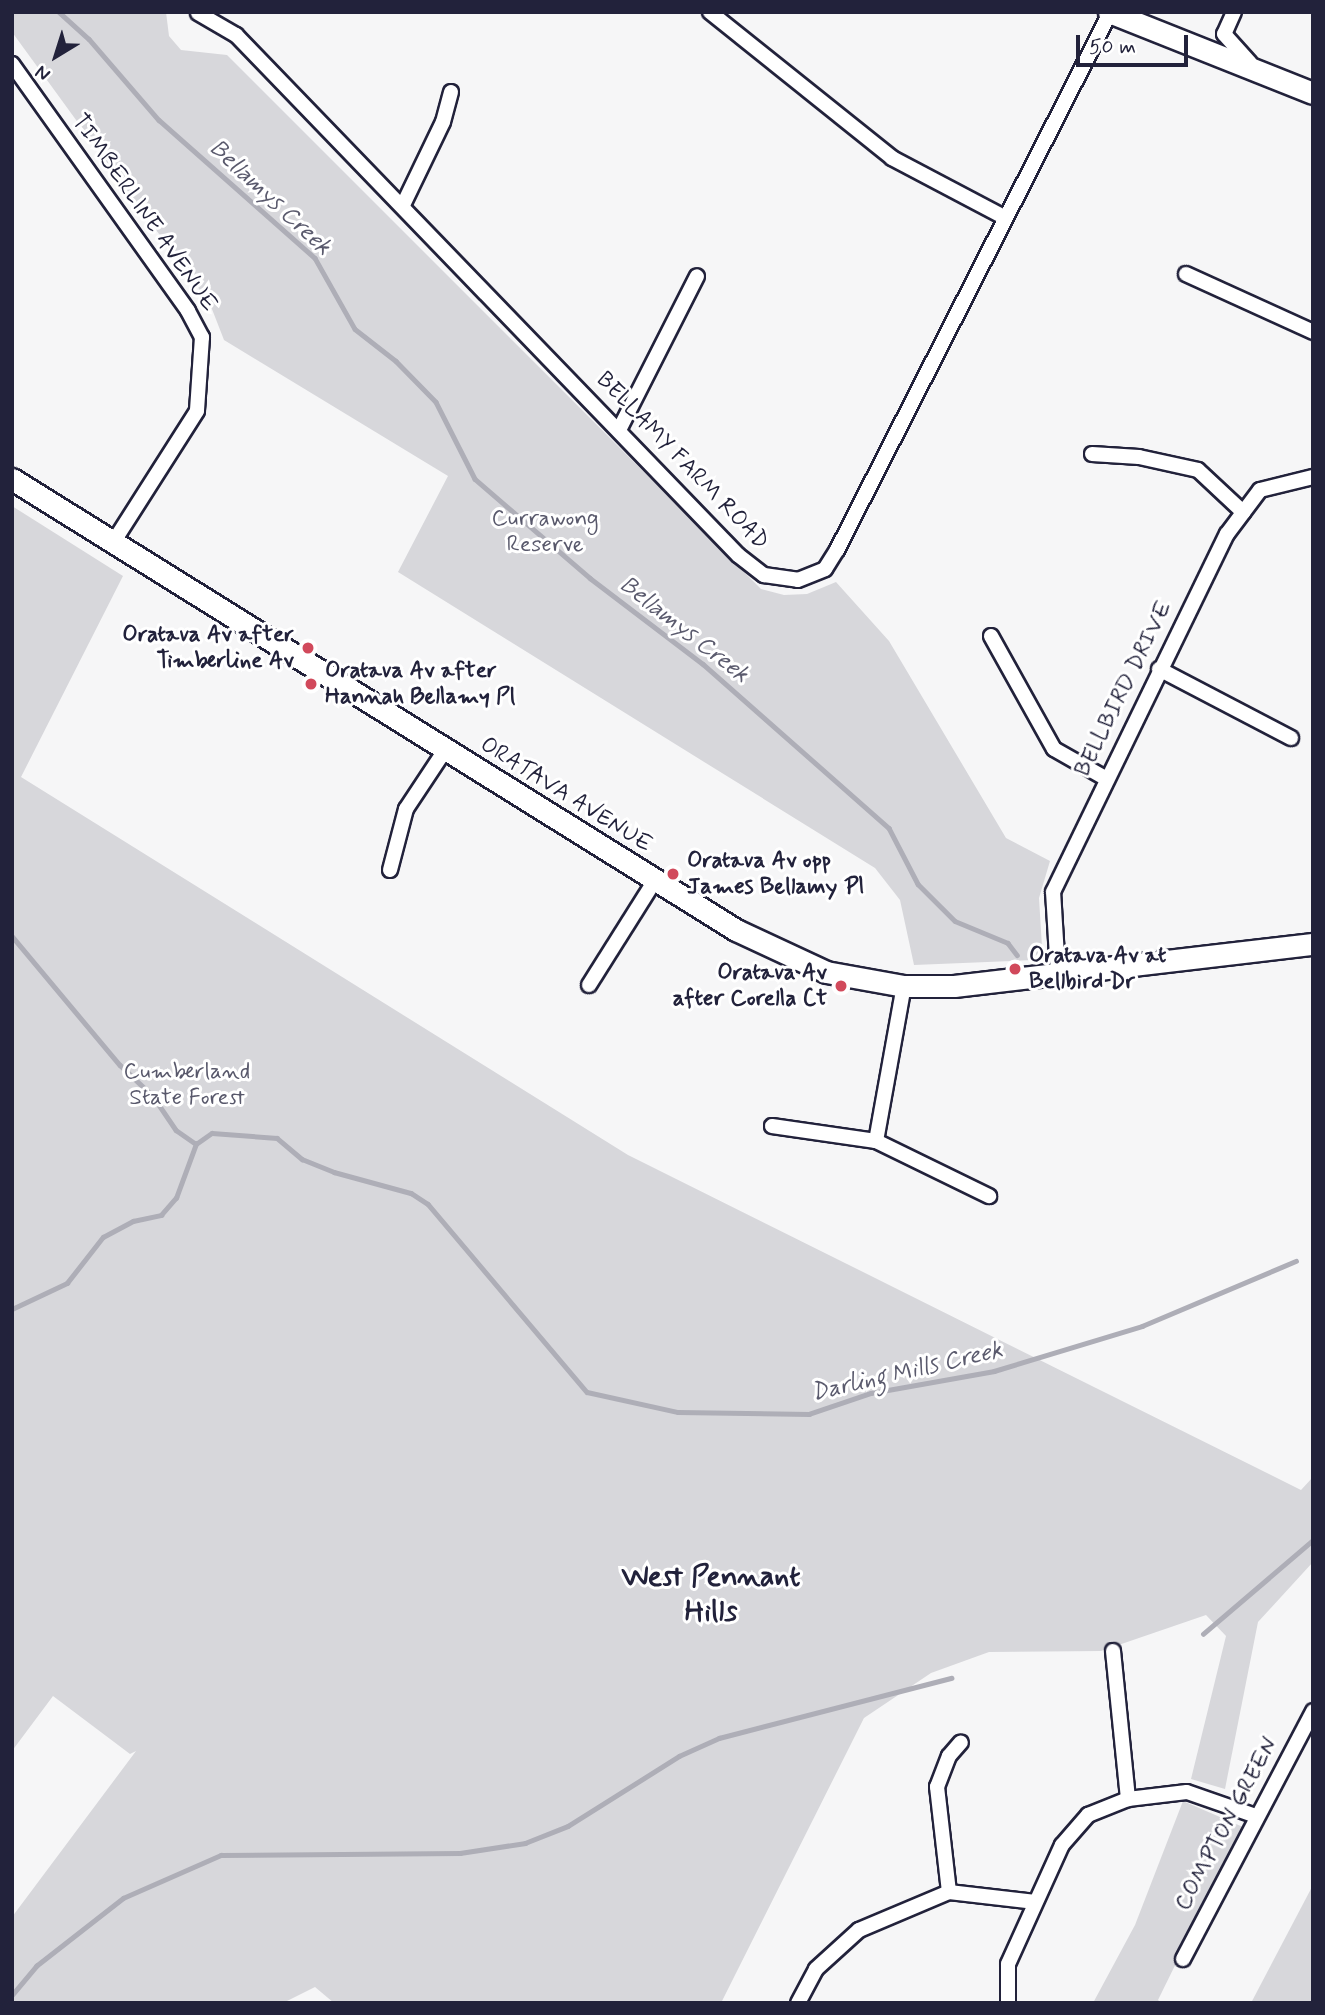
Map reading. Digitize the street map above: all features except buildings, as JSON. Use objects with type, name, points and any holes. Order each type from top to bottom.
[{"type":"street","points":[[709,12],[892,158],[1004,217]]},
{"type":"street","points":[[1110,12],[1264,76],[1313,93]]},
{"type":"street","name":"BELLAMY FARM ROAD","points":[[198,13],[236,35],[620,428],[738,555],[764,575],[798,580],[813,576],[837,551],[1110,12]]},
{"type":"street","points":[[1234,12],[1224,34],[1264,76]]},
{"type":"street","name":"TIMBERLINE AVENUE","points":[[12,64],[188,311],[202,337],[197,411],[113,543]]},
{"type":"street","points":[[403,205],[443,122],[451,92]]},
{"type":"street","points":[[1186,274],[1313,332]]},
{"type":"street","points":[[620,428],[697,276]]},
{"type":"street","points":[[1092,454],[1139,457],[1198,470],[1243,512]]},
{"type":"street","name":"BELLBIRD DRIVE","points":[[1058,972],[1053,892],[1105,778],[1227,534],[1260,490],[1313,477]]},
{"type":"street","name":"ORATAVA AVENUE","points":[[12,479],[655,880],[797,962],[826,972],[904,986],[954,986],[1313,944]]},
{"type":"street","points":[[991,636],[1054,749],[1105,778]]},
{"type":"street","points":[[1159,669],[1291,738]]},
{"type":"street","points":[[390,870],[405,809],[444,750]]},
{"type":"street","points":[[589,985],[655,880]]},
{"type":"street","points":[[876,1141],[904,986]]},
{"type":"street","points":[[772,1126],[876,1141],[989,1196]]},
{"type":"street","points":[[1113,1651],[1128,1799]]},
{"type":"street","name":"COMPTON GREEN","points":[[1183,1959],[1313,1711]]},
{"type":"street","points":[[949,1892],[937,1787],[949,1756],[961,1742]]},
{"type":"street","points":[[1009,2003],[1008,1964],[1062,1845],[1088,1815],[1128,1799],[1187,1792],[1256,1816]]},
{"type":"street","points":[[798,2003],[816,1969],[859,1930],[949,1892],[1035,1902]]},
{"type":"green space","name":"Currawong Reserve","points":[[12,12],[166,12],[169,36],[181,50],[227,55],[761,589],[784,595],[807,594],[836,582],[889,641],[1006,838],[1050,861],[1039,898],[1042,947],[1033,960],[914,965],[900,900],[875,868],[398,572],[448,476],[224,340],[210,304],[12,32]]},
{"type":"green space","name":"Cumberland State Forest","points":[[12,506],[123,576],[21,777],[628,1155],[1301,1490],[1313,1477],[1313,1562],[1258,1622],[1225,1789],[1191,1779],[1226,1636],[1206,1615],[1101,1651],[989,1652],[931,1673],[864,1718],[721,2003],[334,2003],[315,1987],[283,2003],[12,2003],[12,1917],[136,1751],[130,1754],[53,1696],[12,1751]]},
{"type":"green space","points":[[1183,1801],[1243,1827],[1158,2000],[1161,2003],[1093,2003],[1135,1925]]},
{"type":"green space","points":[[1313,1885],[1313,2003],[1251,2003]]},
{"type":"waterway","name":"Bellamys Creek","points":[[59,12],[89,39],[159,120],[315,258],[355,329],[396,361],[436,402],[475,479],[590,578],[703,664],[889,828],[918,884],[955,921],[1008,943],[1017,955]]},
{"type":"waterway","points":[[12,936],[120,1065],[153,1096],[176,1130],[196,1144]]},
{"type":"waterway","name":"Darling Mills Creek","points":[[196,1144],[212,1133],[277,1138],[302,1159],[334,1172],[411,1193],[428,1204],[587,1392],[678,1412],[809,1414],[871,1393],[994,1371],[1142,1326],[1296,1261]]},
{"type":"waterway","points":[[12,1309],[67,1283],[103,1237],[133,1221],[161,1215],[176,1198],[196,1144]]},
{"type":"waterway","points":[[1203,1634],[1313,1540]]},
{"type":"waterway","points":[[12,1995],[36,1966],[123,1898],[221,1855],[460,1853],[525,1843],[568,1826],[679,1756],[719,1738],[951,1678]]},
{"type":"place","name":"Oratava Av after Timberline Av","points":[[308,648]]},
{"type":"place","name":"Oratava Av after Hannah Bellamy Pl","points":[[311,684]]},
{"type":"place","name":"Oratava Av opp James Bellamy Pl","points":[[673,874]]},
{"type":"place","name":"Oratava Av at Bellbird Dr","points":[[1015,969]]},
{"type":"place","name":"Oratava Av after Corella Ct","points":[[841,986]]},
{"type":"district","name":"West Pennant Hills","points":[[711,1594]]}]
